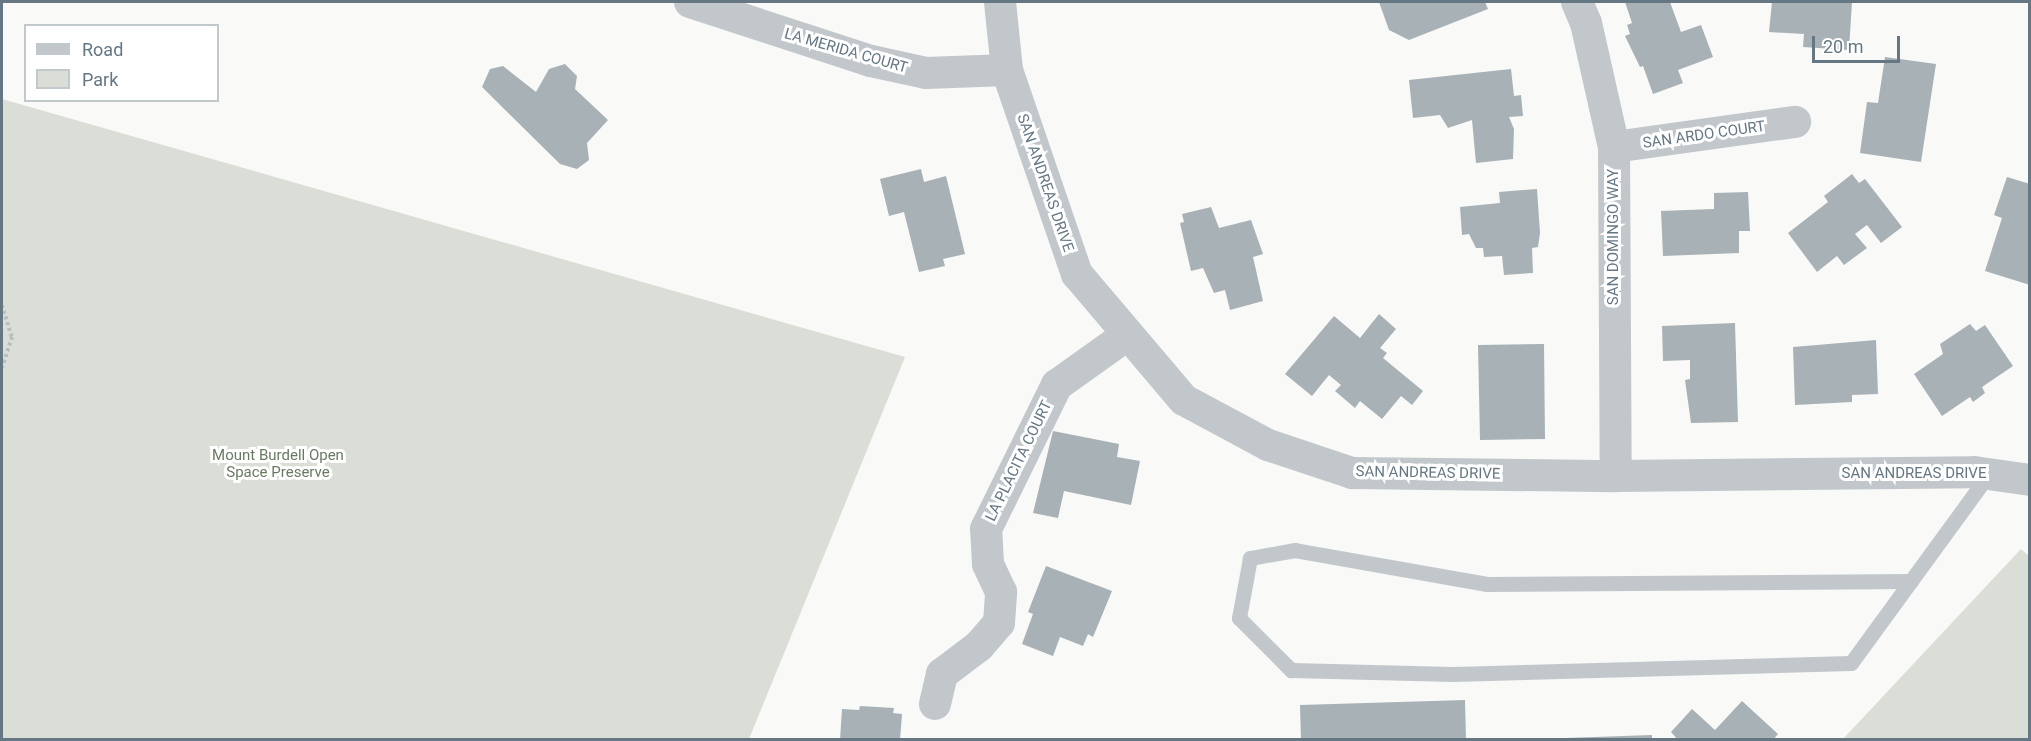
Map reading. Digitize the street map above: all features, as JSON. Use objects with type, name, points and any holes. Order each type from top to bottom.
[{"type":"street","name":"LA MERIDA COURT","points":[[690,2],[893,66],[926,73],[1007,70]]},
{"type":"street","name":"SAN ANDREAS DRIVE","points":[[1000,2],[1007,70],[1077,274],[1184,400],[1268,445],[1352,473],[1616,476],[1989,474],[2030,480]]},
{"type":"street","name":"SAN DOMINGO WAY","points":[[1577,2],[1586,23],[1614,147],[1616,476]]},
{"type":"street","name":"SAN ARDO COURT","points":[[1614,147],[1795,123]]},
{"type":"street","name":"LA PLACITA COURT","points":[[935,704],[942,674],[979,646],[999,623],[1001,592],[988,564],[986,529],[1057,385],[1127,335]]},
{"type":"lane","points":[[1911,581],[1487,584],[1294,550],[1250,558],[1239,618],[1291,669],[1453,674],[1851,663],[1911,581],[1989,474]]},
{"type":"path","points":[[2,305],[12,337],[2,367]]},
{"type":"green space","name":"Mount Burdell Open Space Preserve","points":[[2,99],[905,357],[749,739],[2,739]]},
{"type":"green space","points":[[2021,549],[2030,557],[2029,739],[1843,739]]},
{"type":"building","points":[[1379,2],[1485,2],[1488,9],[1409,40],[1389,30]]},
{"type":"building","points":[[1625,2],[1670,2],[1681,32],[1701,25],[1713,57],[1678,70],[1683,83],[1653,94],[1643,66],[1640,67],[1625,36],[1630,34],[1627,25],[1632,23]]},
{"type":"building","points":[[1772,2],[1852,2],[1849,50],[1803,47],[1804,34],[1769,32]]},
{"type":"building","points":[[1885,57],[1936,64],[1921,162],[1860,153],[1867,102],[1878,103]]},
{"type":"building","points":[[565,64],[577,76],[575,89],[608,120],[587,143],[589,160],[577,169],[560,164],[482,87],[490,69],[503,66],[536,92],[549,69]]},
{"type":"building","points":[[1511,69],[1514,96],[1521,95],[1523,116],[1509,117],[1514,129],[1513,159],[1476,163],[1472,120],[1448,128],[1440,115],[1413,118],[1409,80]]},
{"type":"building","points":[[921,169],[924,182],[946,176],[965,254],[943,259],[945,266],[919,272],[904,212],[889,216],[880,179]]},
{"type":"building","points":[[1852,174],[1859,183],[1865,179],[1902,227],[1881,243],[1867,225],[1855,234],[1867,248],[1844,265],[1837,256],[1817,272],[1788,233],[1828,202],[1824,196]]},
{"type":"building","points":[[2007,177],[2030,184],[2030,285],[1985,271],[2002,218],[1994,215]]},
{"type":"building","points":[[1537,189],[1540,233],[1538,247],[1532,248],[1533,273],[1504,275],[1502,256],[1484,257],[1483,248],[1476,248],[1469,234],[1462,235],[1460,207],[1500,203],[1499,192]]},
{"type":"building","points":[[1748,192],[1750,231],[1739,231],[1739,253],[1663,256],[1661,211],[1714,209],[1714,193]]},
{"type":"building","points":[[1211,207],[1219,228],[1251,220],[1263,254],[1253,257],[1263,301],[1230,310],[1225,290],[1214,293],[1203,268],[1191,271],[1180,223],[1184,222],[1182,214]]},
{"type":"building","points":[[1379,314],[1396,329],[1380,348],[1387,353],[1383,358],[1423,391],[1412,405],[1401,396],[1382,419],[1360,401],[1355,408],[1335,391],[1341,385],[1329,375],[1312,396],[1285,374],[1334,316],[1360,338]]},
{"type":"building","points":[[1735,323],[1738,422],[1691,423],[1685,380],[1690,379],[1690,360],[1663,361],[1662,326]]},
{"type":"building","points":[[1970,324],[1976,331],[1985,325],[2013,366],[1982,387],[1985,393],[1973,402],[1970,397],[1942,416],[1914,374],[1943,354],[1940,344]]},
{"type":"building","points":[[1876,340],[1878,394],[1852,395],[1852,402],[1795,405],[1793,347]]},
{"type":"building","points":[[1544,344],[1545,439],[1480,440],[1478,345]]},
{"type":"building","points":[[1053,431],[1119,444],[1117,457],[1140,461],[1131,505],[1064,491],[1058,518],[1033,513]]},
{"type":"building","points":[[1046,566],[1112,591],[1093,637],[1088,634],[1083,646],[1060,637],[1053,656],[1022,644],[1033,614],[1028,612]]},
{"type":"building","points":[[1465,700],[1466,740],[1301,740],[1300,705]]},
{"type":"building","points":[[1742,701],[1778,734],[1773,740],[1678,740],[1671,732],[1692,709],[1715,730]]},
{"type":"building","points":[[860,706],[894,708],[893,713],[902,714],[900,740],[840,740],[842,709],[859,710]]},
{"type":"building","points":[[1652,735],[1652,740],[1565,740],[1565,738]]}]
